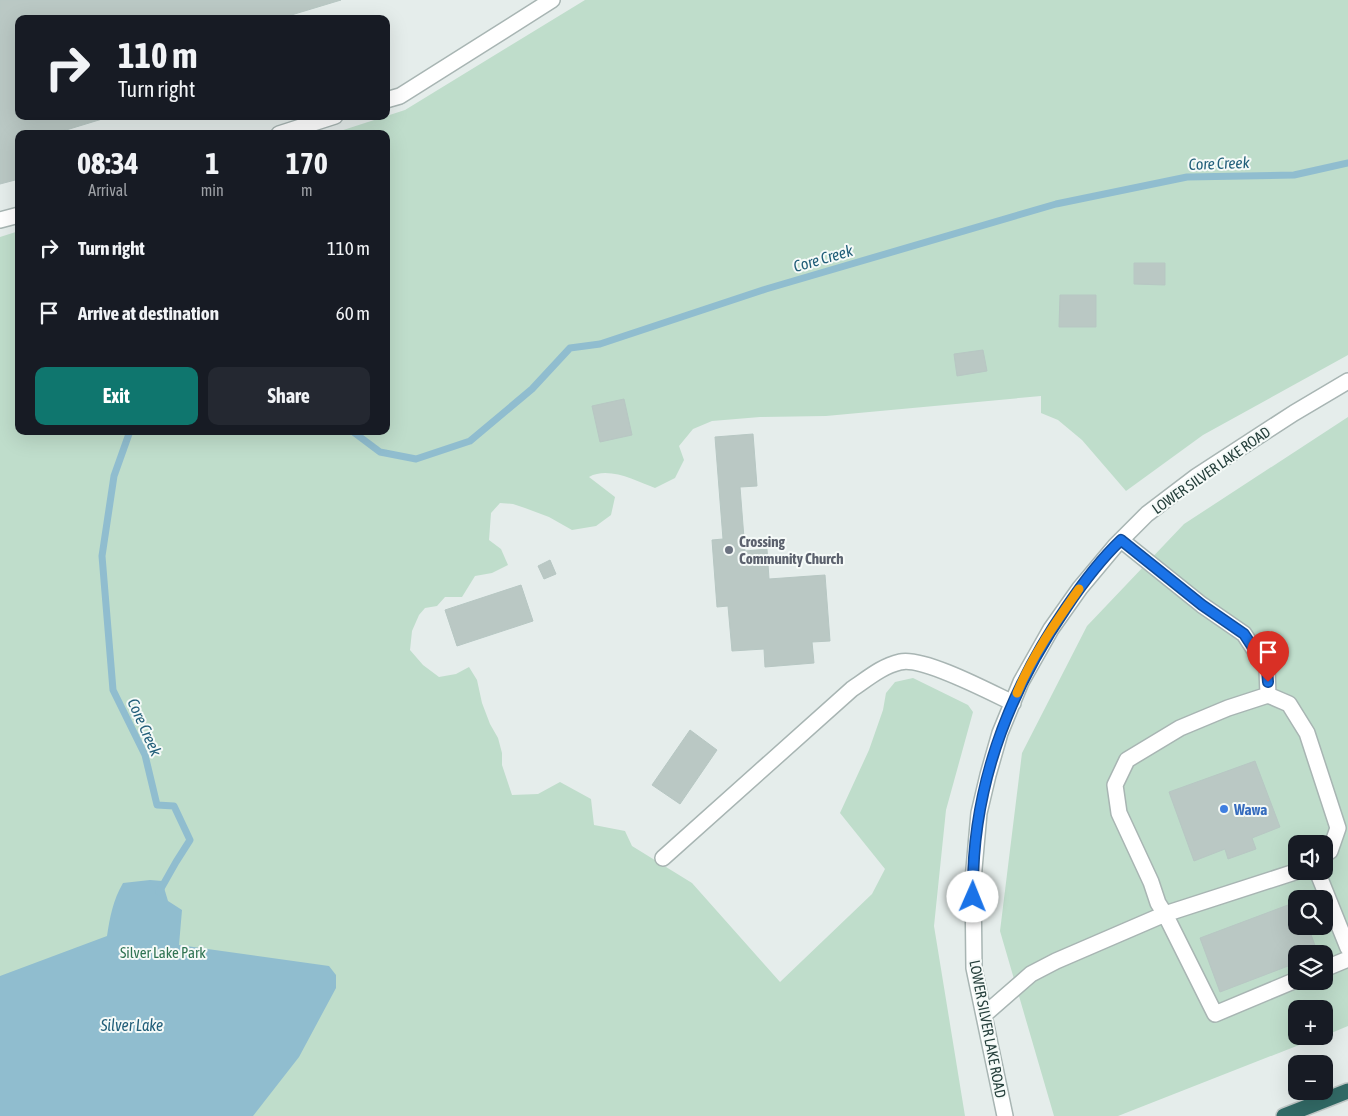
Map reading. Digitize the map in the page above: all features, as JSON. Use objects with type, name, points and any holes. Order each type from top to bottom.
[{"type":"highway","points":[[1284,1116],[1348,1091]]},
{"type":"street","points":[[390,99],[400,96],[552,0]]},
{"type":"street","points":[[291,130],[323,120]]},
{"type":"street","points":[[0,220],[15,216]]},
{"type":"street","name":"LOWER SILVER LAKE ROAD","points":[[1005,1116],[974,968],[973,880],[979,813],[1000,732],[1021,682],[1051,629],[1080,588],[1121,540],[1147,514],[1197,476],[1294,413],[1348,381]]},
{"type":"street","points":[[1121,540],[1202,605],[1244,634],[1267,669],[1268,695]]},
{"type":"street","points":[[663,858],[852,689],[900,661],[914,662],[937,669],[1012,703]]},
{"type":"street","points":[[1288,983],[1215,1014],[1158,903],[1151,882],[1119,813],[1115,785],[1127,760],[1180,728],[1228,708],[1268,695],[1289,704],[1307,733],[1338,828],[1333,842]]},
{"type":"street","points":[[984,1015],[1030,974],[1056,961],[1165,914],[1288,874]]},
{"type":"street","points":[[1321,880],[1348,948]]},
{"type":"street","points":[[1333,965],[1348,959]]},
{"type":"green space","name":"Silver Lake Park","points":[[585,0],[1348,0],[1348,355],[1203,435],[1126,491],[1082,440],[1058,420],[1041,413],[1041,396],[826,416],[760,417],[712,421],[693,429],[679,446],[684,460],[675,478],[655,488],[614,474],[605,473],[589,477],[615,497],[611,515],[596,526],[572,530],[549,517],[525,508],[513,504],[500,503],[491,513],[489,540],[501,549],[508,565],[492,573],[475,576],[462,597],[445,597],[437,606],[425,608],[419,615],[412,631],[410,650],[423,665],[439,677],[456,674],[469,667],[477,680],[482,703],[498,738],[502,753],[502,765],[512,795],[538,794],[560,782],[591,799],[594,825],[625,831],[632,846],[692,883],[780,982],[872,894],[885,869],[840,813],[869,750],[883,710],[886,693],[895,682],[913,678],[968,705],[973,712],[946,810],[934,926],[965,1116],[0,1116],[0,237],[15,232],[15,435],[390,435],[390,130],[343,130],[374,120],[390,120],[390,115],[405,110]]},
{"type":"green space","points":[[1348,417],[1348,1026],[1333,1032],[1333,1000],[1288,1000],[1288,1045],[1299,1045],[1118,1116],[1054,1116],[1000,931],[1022,753],[1087,626],[1184,524]]},
{"type":"water","name":"Silver Lake","points":[[150,880],[162,881],[168,901],[182,910],[179,945],[329,966],[336,975],[336,988],[299,1057],[253,1116],[0,1116],[0,976],[107,936],[114,902],[123,883]]},
{"type":"building","points":[[0,0],[341,0],[291,15],[15,15],[15,120],[99,120],[66,130],[15,130],[15,180],[0,184]]},
{"type":"building","points":[[1134,263],[1165,263],[1165,285],[1134,284]]},
{"type":"building","points":[[1060,295],[1096,295],[1096,327],[1059,327]]},
{"type":"building","points":[[983,350],[987,371],[957,376],[954,354]]},
{"type":"building","points":[[624,399],[632,435],[600,442],[592,406]]},
{"type":"building","name":"Crossing Community Church","points":[[753,434],[757,486],[740,487],[745,551],[767,549],[769,579],[825,575],[830,641],[812,642],[814,663],[765,667],[764,649],[732,651],[728,606],[717,607],[712,540],[723,539],[715,437]]},
{"type":"building","points":[[550,560],[556,574],[544,579],[538,566]]},
{"type":"building","points":[[521,585],[533,621],[457,646],[445,610]]},
{"type":"building","points":[[690,730],[717,750],[680,804],[652,785]]},
{"type":"building","name":"Wawa","points":[[1255,761],[1280,827],[1252,838],[1256,849],[1228,859],[1225,849],[1194,861],[1169,792]]},
{"type":"building","points":[[1288,905],[1288,935],[1311,935],[1315,945],[1288,945],[1288,966],[1220,992],[1200,938]]},
{"type":"waterway","name":"Core Creek","points":[[357,435],[380,452],[416,459],[470,441],[532,389],[570,348],[600,344],[766,289],[1056,204],[1187,177],[1294,175],[1348,163]]},
{"type":"waterway","name":"Core Creek","points":[[129,435],[114,476],[102,556],[113,690],[145,755],[157,805],[174,806],[190,840],[159,892]]},
{"type":"slow traffic","points":[[1017,693],[1021,682],[1051,629],[1079,589]]},
{"type":"place","name":"Crossing Community Church","points":[[729,550]]},
{"type":"place","name":"Wawa","points":[[1224,809]]},
{"type":"route","points":[[973,897],[979,813],[1000,732],[1021,682],[1051,629],[1080,588],[1121,540],[1202,605],[1244,634],[1267,669],[1268,682]]}]
